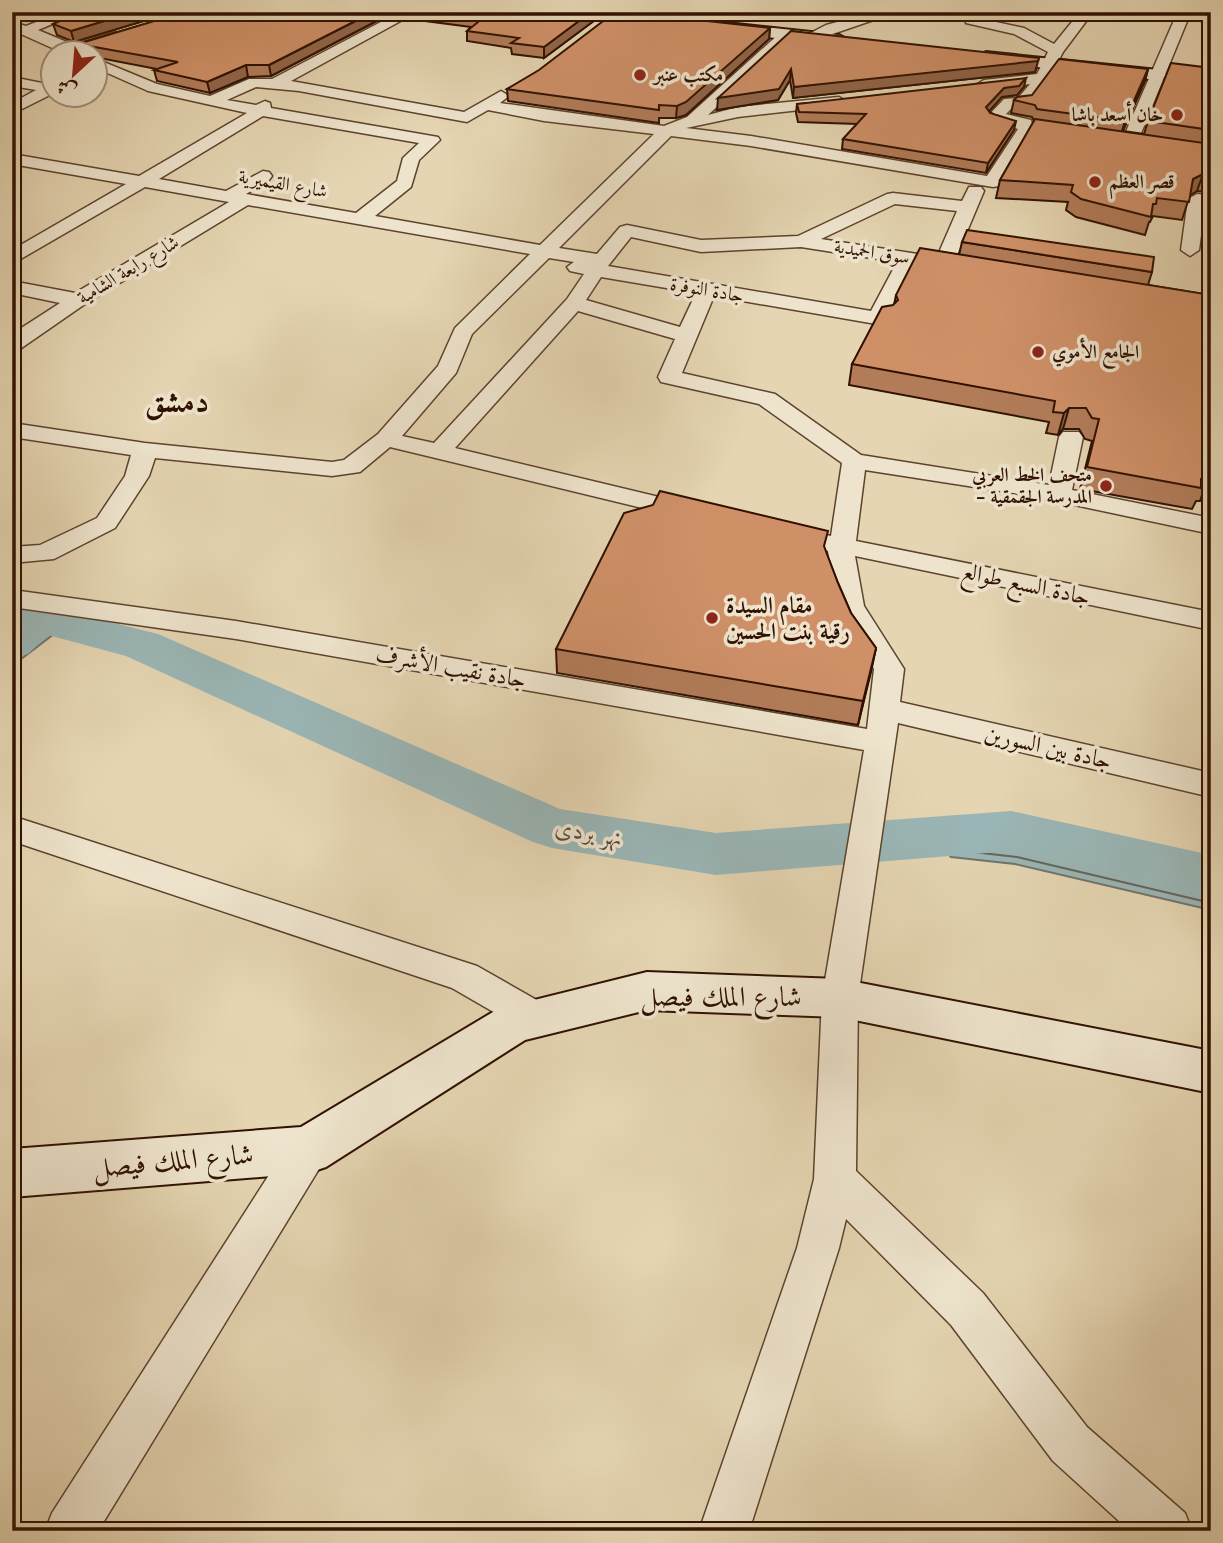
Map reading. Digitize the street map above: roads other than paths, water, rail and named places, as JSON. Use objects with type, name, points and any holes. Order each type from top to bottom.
[{"type":"street","points":[[29,29],[75,12]]},
{"type":"street","points":[[276,83],[411,12]]},
{"type":"street","points":[[590,12],[850,41]]},
{"type":"street","points":[[810,37],[831,28],[891,12]]},
{"type":"street","points":[[972,12],[971,20],[1019,31],[1049,64]]},
{"type":"street","points":[[1026,128],[1023,125],[1025,123],[995,117],[1009,102],[1022,103],[1087,12]]},
{"type":"street","points":[[1158,12],[1211,18]]},
{"type":"street","points":[[594,31],[617,14]]},
{"type":"street","points":[[1129,143],[1184,15]]},
{"type":"street","points":[[12,26],[29,29],[43,38]]},
{"type":"street","points":[[108,39],[133,30]]},
{"type":"street","points":[[12,430],[145,450],[332,469],[351,467],[386,439],[448,368],[463,332],[668,130],[694,120],[786,35]]},
{"type":"street","points":[[969,55],[1158,75]]},
{"type":"street","points":[[965,87],[1049,64]]},
{"type":"street","points":[[108,65],[147,86],[209,102],[432,140]]},
{"type":"street","points":[[12,81],[50,89],[12,109]]},
{"type":"street","points":[[209,102],[254,82],[276,83],[467,117]]},
{"type":"street","points":[[12,258],[252,117],[299,86]]},
{"type":"street","points":[[361,218],[405,183],[411,158],[432,140],[513,88]]},
{"type":"street","points":[[668,130],[738,112],[849,101]]},
{"type":"street","points":[[484,105],[544,116],[668,130],[871,160],[993,182],[1026,128]]},
{"type":"street","points":[[1026,128],[1090,137]]},
{"type":"street","name":"شارع القيميرية","points":[[12,159],[361,218],[541,255]]},
{"type":"street","name":"شارع رابعة الشامية","points":[[12,344],[238,197],[263,176]]},
{"type":"street","points":[[944,263],[980,180]]},
{"type":"street","points":[[801,241],[893,198],[968,207]]},
{"type":"street","points":[[1190,250],[1198,199],[1211,200]]},
{"type":"street","name":"سوق الحميدية","points":[[598,265],[627,231],[701,246],[801,241],[984,270]]},
{"type":"street","name":"جادة النوفرة","points":[[541,255],[707,290],[880,318],[909,258]]},
{"type":"street","points":[[439,452],[574,303],[598,265]]},
{"type":"street","points":[[12,287],[78,300]]},
{"type":"street","points":[[707,290],[669,377],[767,399],[854,461],[1059,495],[1211,526]]},
{"type":"street","points":[[574,303],[687,336]]},
{"type":"street","points":[[1059,495],[1071,437]]},
{"type":"street","points":[[386,439],[721,519]]},
{"type":"street","points":[[12,555],[45,554],[106,523],[137,476],[145,450]]},
{"type":"street","points":[[724,1531],[818,1248],[835,1179],[840,998],[883,726],[889,669],[850,606],[842,548],[854,461]]},
{"type":"street","name":"جادة السبع طوالع","points":[[761,529],[842,548],[925,562],[1211,621]]},
{"type":"street","name":"جادة نقيب الأشرف","points":[[20,600],[883,726]]},
{"type":"street","name":"جادة بين السورين","points":[[883,726],[1211,785]]},
{"type":"street","points":[[12,828],[464,977],[536,1018]]},
{"type":"street","name":"شارع الملك فيصل","points":[[12,1173],[308,1150],[514,1023],[647,991],[840,998],[1211,1072]]},
{"type":"street","points":[[70,1531],[308,1150]]},
{"type":"street","points":[[835,1179],[967,1309],[1070,1444],[1167,1531]]},
{"type":"water","points":[[39,618],[82,630],[54,634],[12,666],[12,623]]},
{"type":"water","points":[[1011,831],[1199,874],[1211,874],[1211,910],[1015,864],[951,857],[932,837]]},
{"type":"waterway","name":"نهر بردى","points":[[12,643],[39,618],[142,645],[552,828],[716,854],[1011,831],[1211,877]]},
{"type":"place","name":"مكتب عنبر","points":[[640,75]]},
{"type":"place","name":"خان أسعد باشا","points":[[1177,115]]},
{"type":"place","name":"قصر العظم","points":[[1095,182]]},
{"type":"place","name":"الجامع الأموي","points":[[1038,352]]},
{"type":"place","name":"متحف الخط العربي - المدرسة الجقمقية","points":[[1106,486]]},
{"type":"place","name":"مقام السيدة رقية بنت الحسين","points":[[712,618]]},
{"type":"district","name":"دمشق","points":[[177,402]]}]
